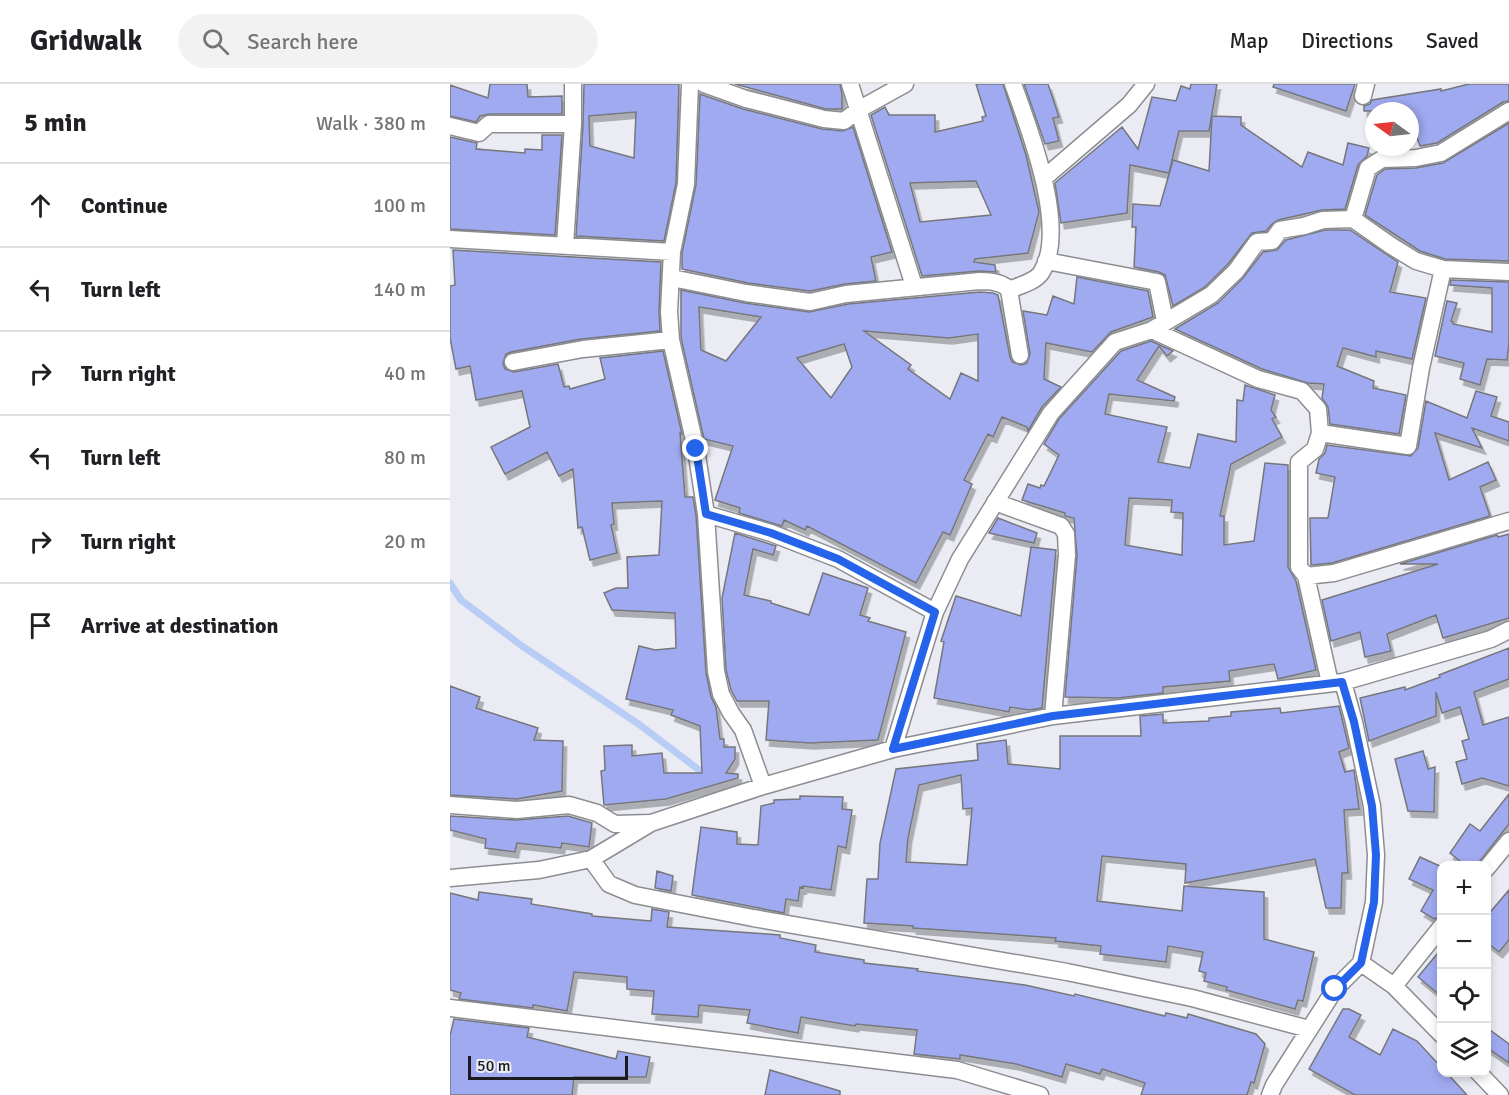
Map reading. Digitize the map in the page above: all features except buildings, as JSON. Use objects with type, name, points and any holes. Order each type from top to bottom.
[{"type":"street","points":[[565,245],[573,124],[573,84]]},
{"type":"street","points":[[690,84],[686,184],[672,252],[669,312],[671,340],[696,449],[706,514],[716,670],[721,694],[743,730],[763,786]]},
{"type":"street","points":[[704,84],[746,99],[824,119],[844,121],[858,110],[905,84]]},
{"type":"street","points":[[850,84],[914,286]]},
{"type":"street","points":[[1009,290],[1040,275],[1046,261],[1051,235],[1044,178],[1013,84]]},
{"type":"street","points":[[1044,178],[1129,105],[1146,84]]},
{"type":"street","points":[[1353,219],[1368,168],[1382,159],[1416,158],[1442,153],[1509,111]]},
{"type":"street","points":[[450,126],[479,133],[489,124],[573,124]]},
{"type":"street","points":[[893,749],[935,612],[960,559],[1052,413],[1115,342],[1158,326],[1211,294],[1236,271],[1257,242],[1272,240],[1280,230],[1323,220],[1353,219],[1416,261],[1443,269],[1509,272]]},
{"type":"street","points":[[450,239],[672,252]]},
{"type":"street","points":[[1046,261],[1156,282],[1158,326]]},
{"type":"street","points":[[1320,433],[1407,446],[1421,368],[1443,269]]},
{"type":"street","points":[[672,278],[746,293],[810,302],[846,294],[914,286],[990,281],[1009,290],[1020,355]]},
{"type":"street","points":[[1158,326],[1258,379],[1302,391],[1318,409],[1320,433],[1315,449],[1299,462],[1299,567],[1306,576],[1336,683],[1354,722],[1372,806],[1376,855],[1374,902],[1361,963],[1335,989],[1274,1085],[1270,1095]]},
{"type":"street","points":[[513,362],[583,349],[671,340]]},
{"type":"street","points":[[995,502],[1061,526],[1066,534],[1067,555],[1053,716]]},
{"type":"street","points":[[706,514],[771,533],[838,559],[935,612]]},
{"type":"street","points":[[1306,576],[1334,573],[1509,521]]},
{"type":"street","points":[[450,878],[539,870],[591,859],[651,823],[763,786],[893,749],[1053,716],[1336,683],[1491,639],[1509,630]]},
{"type":"street","points":[[450,806],[517,810],[569,805],[597,813],[615,824],[651,823]]},
{"type":"street","points":[[1491,863],[1509,841]]},
{"type":"street","points":[[591,859],[609,884],[635,895],[1068,972],[1192,998],[1309,1029]]},
{"type":"street","points":[[1394,986],[1437,932]]},
{"type":"street","points":[[1361,963],[1394,986],[1437,1030]]},
{"type":"street","points":[[450,1008],[957,1070],[1040,1095]]},
{"type":"street","points":[[1483,1077],[1500,1095]]},
{"type":"waterway","points":[[450,583],[461,600],[522,646],[640,725],[707,776]]},
{"type":"route","points":[[696,449],[706,514],[806,545],[838,559],[935,612],[893,749],[1053,716],[1342,682],[1354,722],[1372,806],[1376,855],[1374,902],[1361,963],[1335,989]]}]
